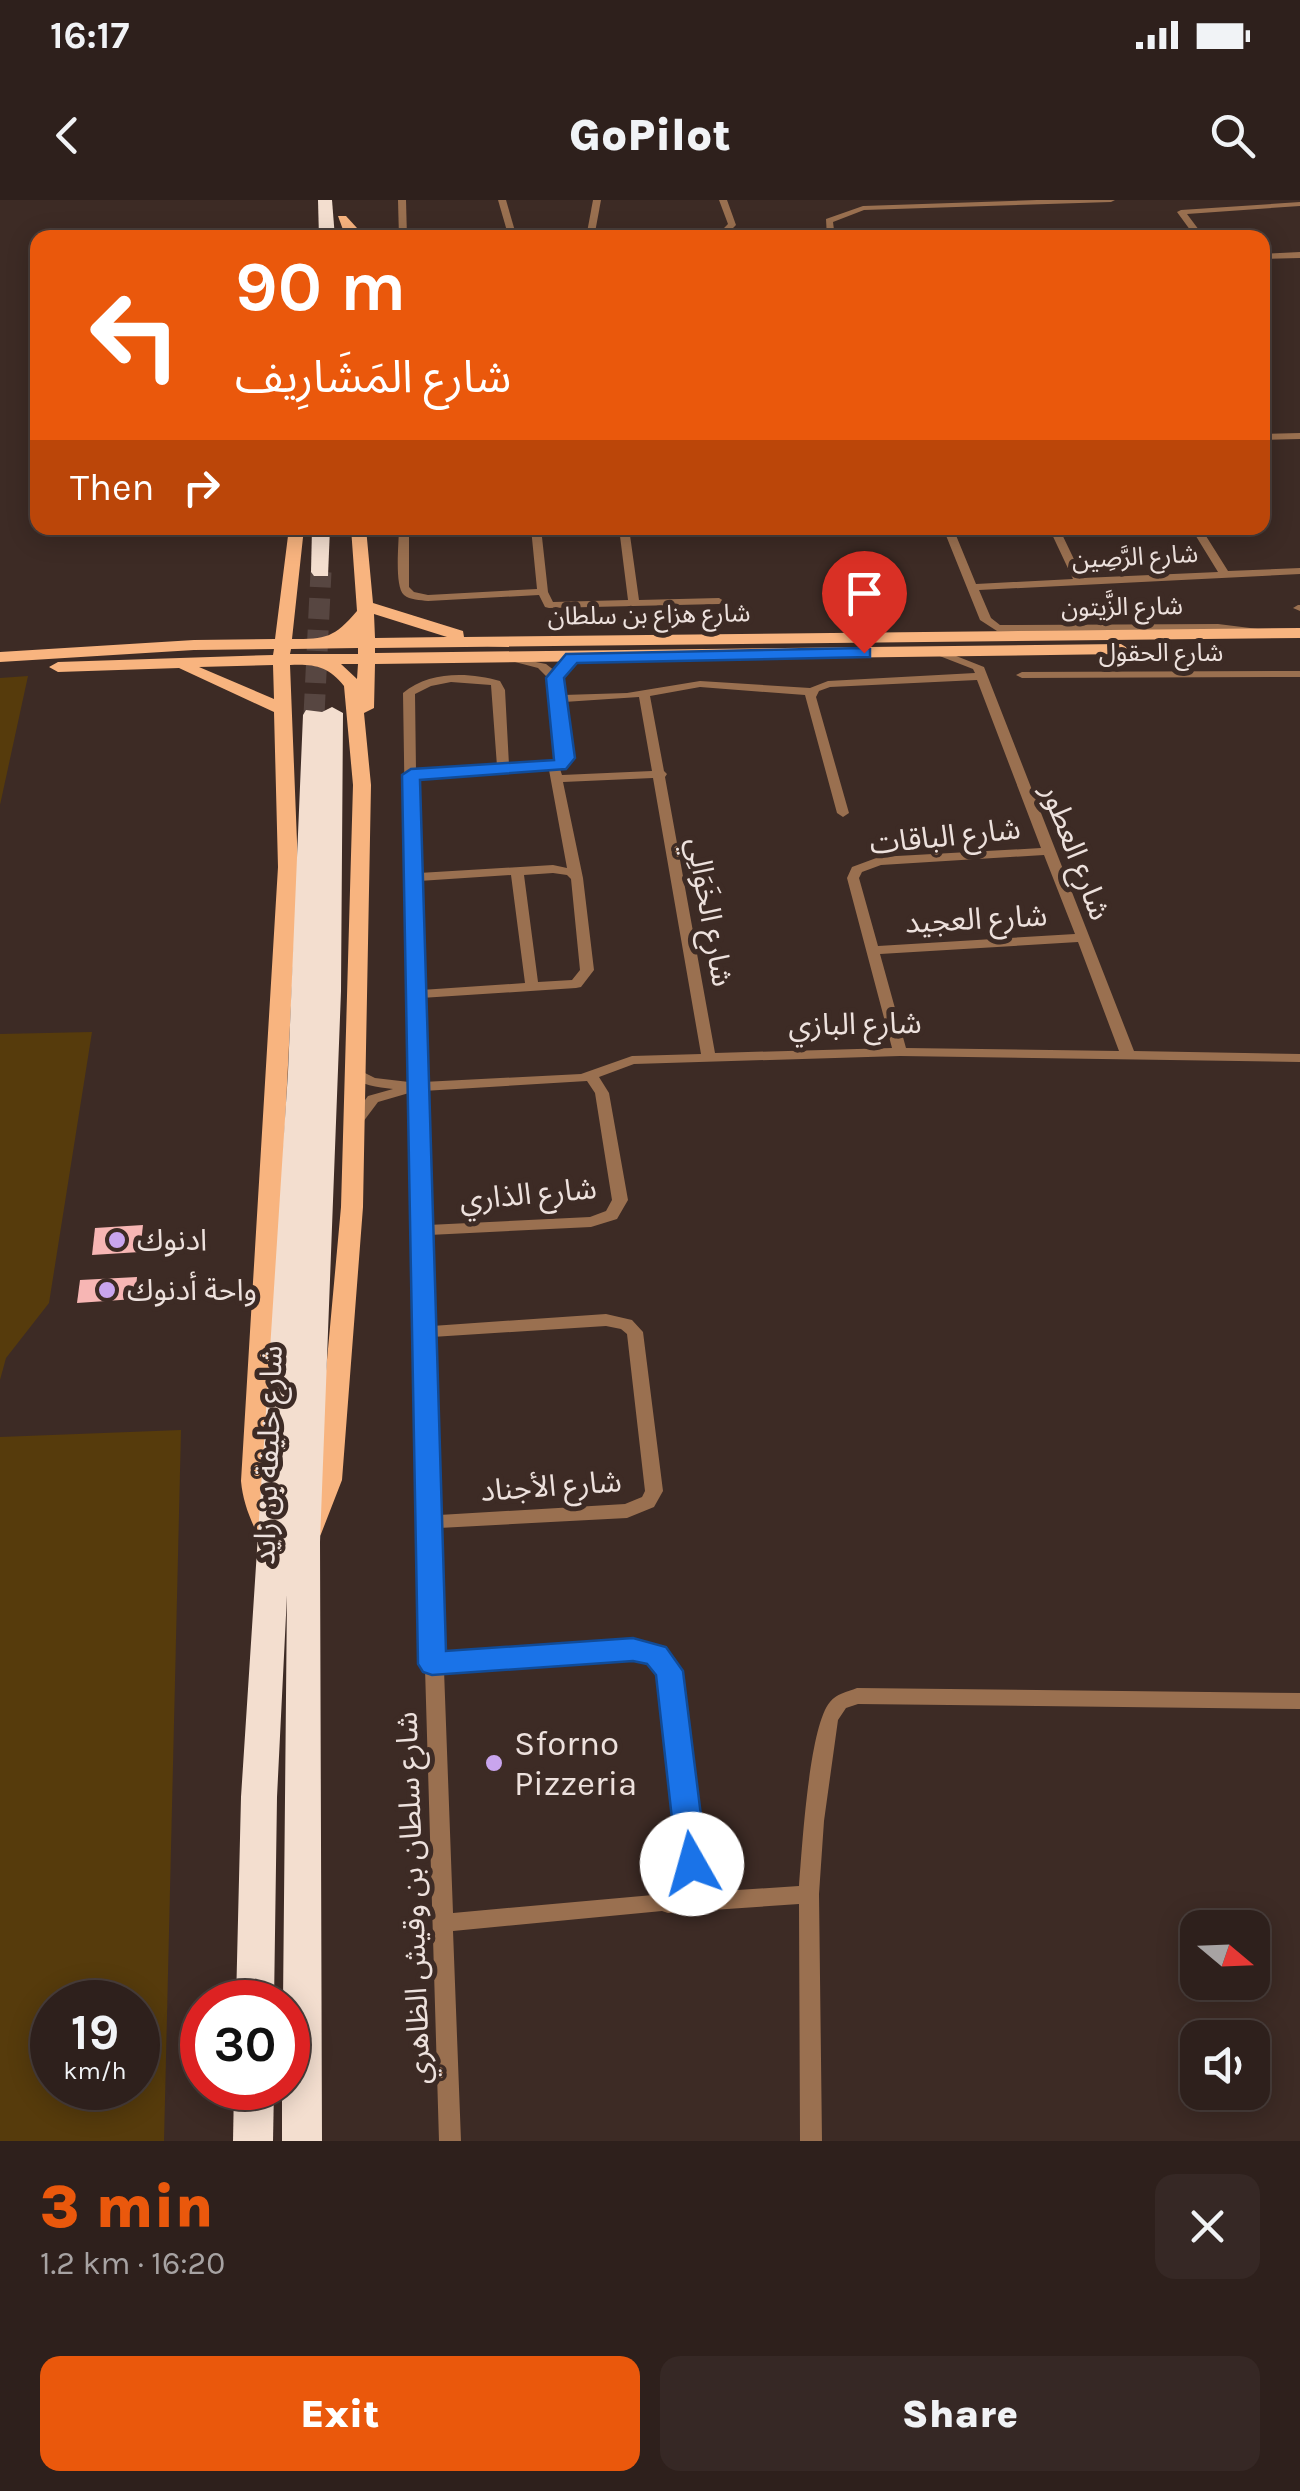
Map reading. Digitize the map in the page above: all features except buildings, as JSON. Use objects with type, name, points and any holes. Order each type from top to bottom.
[{"type":"highway","points":[[325,200],[326,230]]},
{"type":"highway","points":[[342,200],[342,230]]},
{"type":"highway","points":[[322,535],[328,571],[336,535]]},
{"type":"highway","name":"شارع خليفة بن زايد","points":[[255,1980],[259,1797],[288,1540],[328,991],[323,714]]},
{"type":"highway","name":"شارع خليفة بن زايد","points":[[288,1540],[302,2141]]},
{"type":"highway","points":[[253,2141],[254,2110]]},
{"type":"main road","points":[[342,218],[351,230]]},
{"type":"main road","points":[[295,535],[284,609],[288,867],[254,1482],[256,1502],[288,1540],[324,1500],[329,1480],[352,1208],[360,748],[368,689],[359,535]]},
{"type":"main road","points":[[296,535],[298,616],[353,685],[360,748]]},
{"type":"main road","points":[[283,702],[295,676],[348,632],[366,608]]},
{"type":"main road","points":[[366,608],[490,641]]},
{"type":"main road","points":[[108,648],[127,643],[242,638],[266,628],[284,609]]},
{"type":"main road","name":"شارع هزاع بن سلطان","points":[[0,670],[285,652],[367,652],[490,641],[1300,633]]},
{"type":"main road","points":[[326,652],[478,648],[538,640]]},
{"type":"main road","points":[[0,657],[108,648],[231,645],[285,652]]},
{"type":"main road","name":"شارع هزاع بن سلطان","points":[[367,652],[429,660],[520,660],[1300,648]]},
{"type":"main road","points":[[360,748],[370,698],[386,678],[406,665],[429,660]]},
{"type":"main road","points":[[83,666],[198,670],[283,702]]},
{"type":"street","points":[[402,200],[403,230]]},
{"type":"street","points":[[502,200],[511,230]]},
{"type":"street","points":[[591,230],[597,200]]},
{"type":"street","points":[[724,200],[732,225],[727,230]]},
{"type":"street","points":[[830,230],[829,221],[842,213],[876,208],[946,202],[1111,200]]},
{"type":"street","points":[[1193,230],[1180,216],[1184,210],[1300,204]]},
{"type":"street","points":[[1270,257],[1300,255]]},
{"type":"street","points":[[1270,438],[1300,436]]},
{"type":"street","points":[[404,535],[404,588],[412,596],[543,592]]},
{"type":"street","points":[[537,535],[544,602],[553,606],[719,601]]},
{"type":"street","points":[[625,535],[634,604]]},
{"type":"street","points":[[951,535],[986,620],[982,628],[960,636]]},
{"type":"street","points":[[1057,535],[1079,582]]},
{"type":"street","points":[[1200,535],[1225,575]]},
{"type":"street","name":"شارع الرَّصِين","points":[[972,587],[1300,570]]},
{"type":"street","name":"شارع الزَّيتون","points":[[986,620],[1009,630],[1218,628],[1262,633]]},
{"type":"street","points":[[979,672],[981,656],[991,651]]},
{"type":"street","points":[[936,652],[979,672]]},
{"type":"street","points":[[555,678],[572,658]]},
{"type":"street","points":[[417,994],[576,984],[587,974],[575,875],[555,774],[566,758],[555,678],[542,666],[520,660]]},
{"type":"street","points":[[558,699],[700,684],[812,692],[828,684],[979,672]]},
{"type":"street","name":"شارع العطور","points":[[979,672],[1128,1055]]},
{"type":"street","name":"شارع الحقول","points":[[1022,675],[1300,674]]},
{"type":"street","name":"شارع سلطان بن وقيش الظاهري","points":[[450,2141],[432,1664],[407,696],[417,686],[438,681],[484,680],[498,685],[503,770]]},
{"type":"street","name":"شارع الخَوَالِي","points":[[644,692],[709,1058]]},
{"type":"street","points":[[812,692],[843,813]]},
{"type":"street","points":[[411,775],[503,770],[661,774]]},
{"type":"street","name":"شارع الباقات","points":[[900,1052],[853,878],[861,867],[879,861],[1048,852]]},
{"type":"street","points":[[413,876],[560,869],[575,875]]},
{"type":"street","points":[[517,871],[532,987]]},
{"type":"street","name":"شارع العجيد","points":[[873,950],[1082,938]]},
{"type":"street","name":"شارع البازي","points":[[356,1074],[372,1082],[416,1087],[591,1076],[632,1060],[900,1052],[1300,1058]]},
{"type":"street","name":"شارع الذاري","points":[[423,1230],[591,1222],[612,1215],[620,1200],[602,1093],[591,1076]]},
{"type":"street","name":"شارع البازي","points":[[354,1124],[373,1099],[416,1087]]},
{"type":"street","name":"شارع الأجناد","points":[[425,1332],[606,1320],[626,1324],[635,1332],[654,1491],[648,1502],[627,1511],[430,1522]]},
{"type":"street","points":[[432,1664],[633,1649],[662,1660],[669,1671],[692,1864],[689,1881],[679,1894],[656,1904]]},
{"type":"street","points":[[811,2141],[809,1894],[814,1821],[830,1718],[839,1704],[847,1699],[1300,1701]]},
{"type":"street","points":[[442,1923],[809,1894]]},
{"type":"shaded area","points":[[28,676],[0,805],[0,678]]},
{"type":"shaded area","points":[[92,1032],[49,1303],[6,1358],[0,1380],[0,1034]]},
{"type":"shaded area","points":[[181,1430],[164,2141],[0,2141],[0,1437]]},
{"type":"tunnel","points":[[314,715],[321,572]]},
{"type":"place","name":"ادنوك","points":[[117,1240]]},
{"type":"place","name":"واحة أدنوك","points":[[107,1290]]},
{"type":"place","name":"Sforno Pizzeria","points":[[494,1763]]},
{"type":"route","points":[[692,1864],[669,1671],[656,1655],[633,1649],[432,1664],[411,775],[559,766],[566,758],[555,678],[572,658],[864,653]]}]
